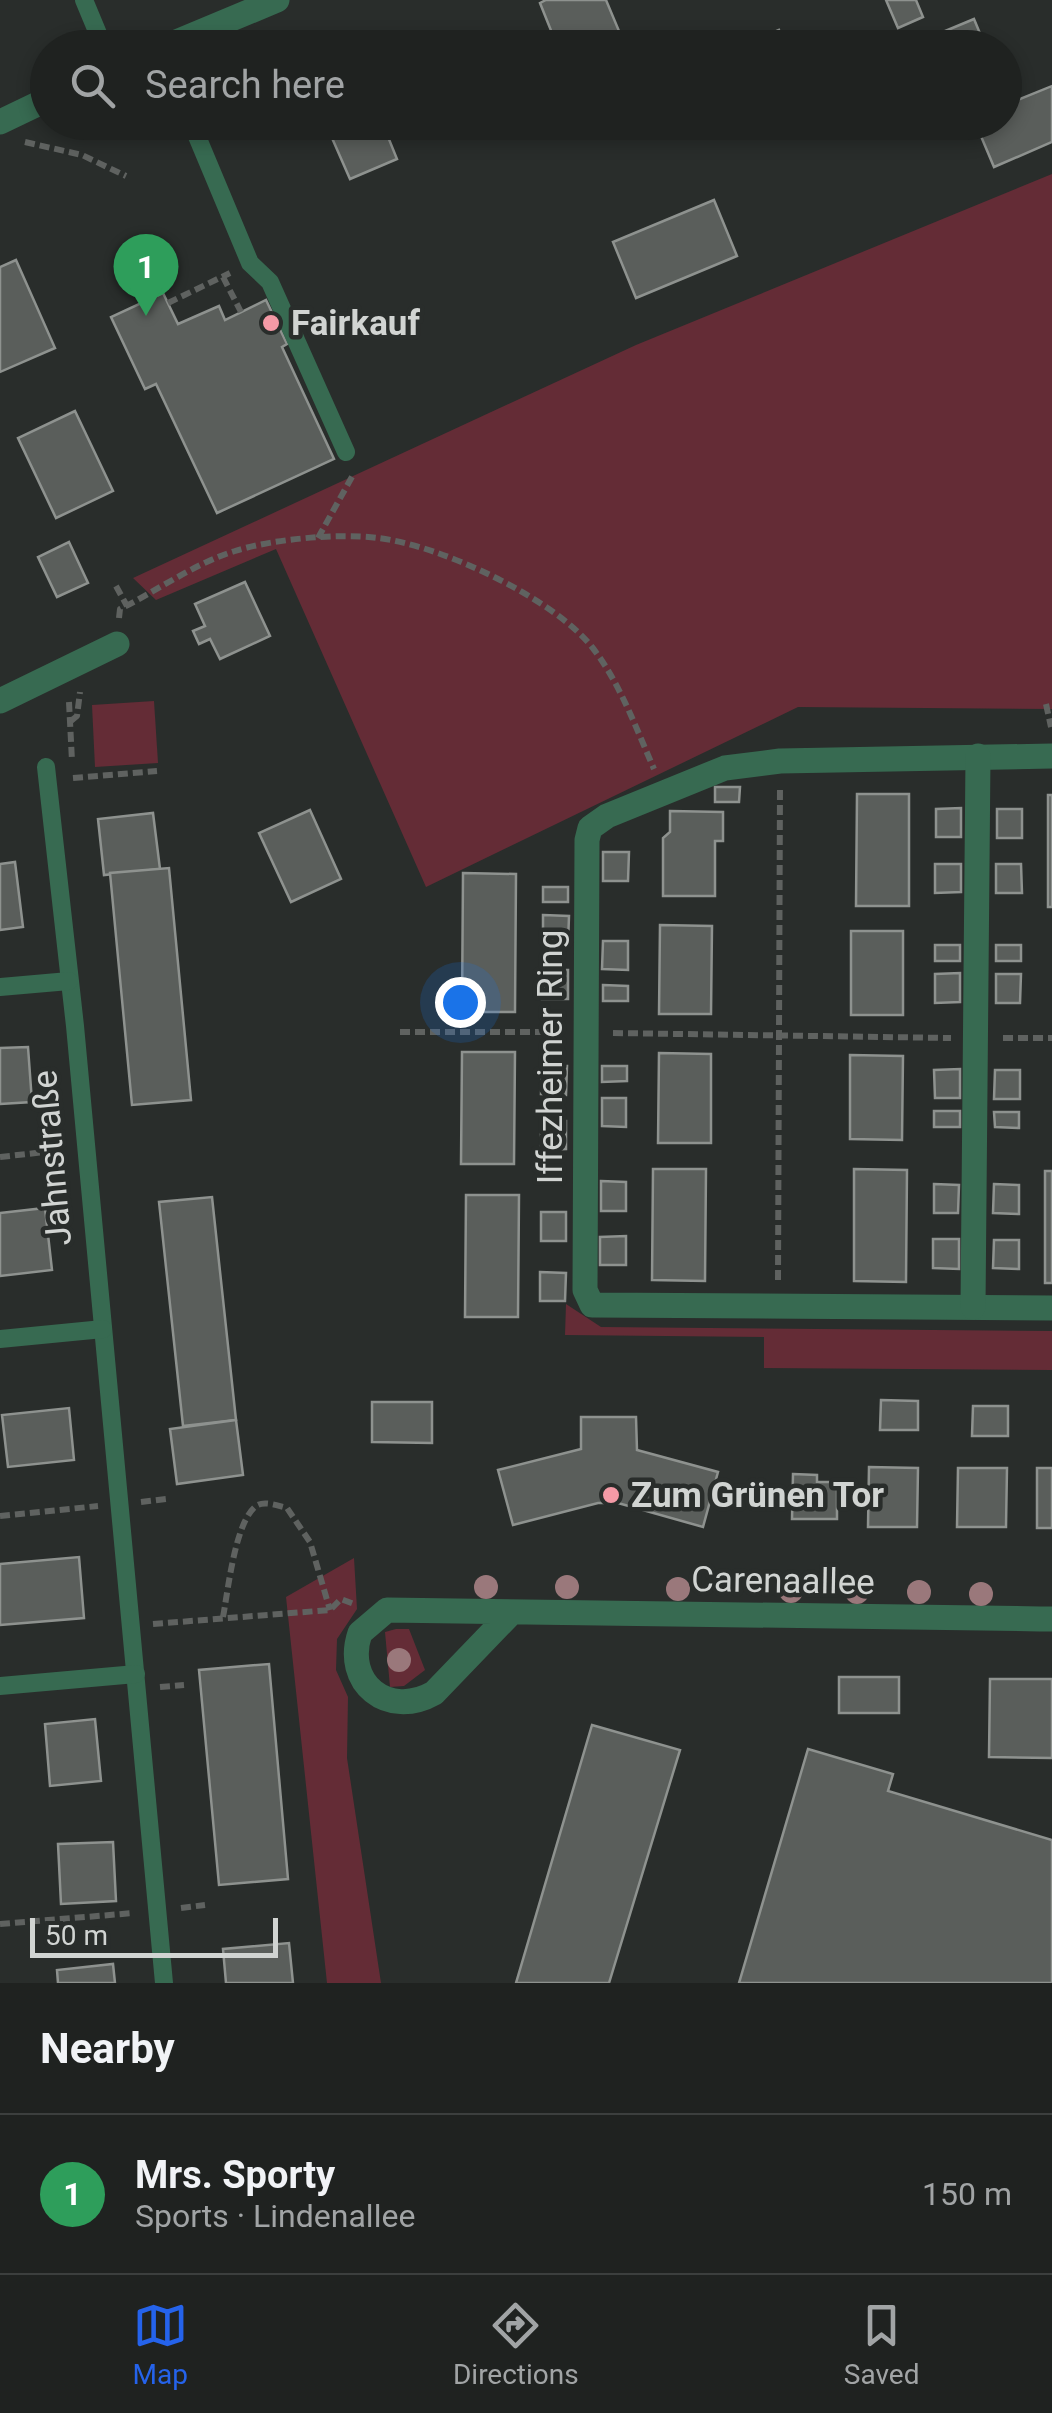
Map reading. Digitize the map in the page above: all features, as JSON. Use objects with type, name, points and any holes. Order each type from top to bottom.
[{"type":"street","points":[[205,30],[277,0]]},
{"type":"street","points":[[0,122],[30,108]]},
{"type":"street","points":[[0,701],[117,644]]},
{"type":"street","points":[[973,1307],[978,756]]},
{"type":"street","name":"Iffezheimer Ring","points":[[1052,756],[780,760],[725,768],[607,816],[590,828],[584,1032],[588,1301],[598,1306],[1052,1308]]},
{"type":"street","name":"Carenaallee","points":[[512,1612],[434,1693],[421,1700],[393,1702],[380,1698],[357,1669],[360,1633],[386,1610],[1052,1619]]},
{"type":"lane","points":[[84,0],[96,30]]},
{"type":"lane","points":[[199,140],[250,263],[270,282],[350,460]]},
{"type":"lane","name":"Jahnstraße","points":[[46,767],[86,1147],[164,1983]]},
{"type":"lane","points":[[0,988],[69,981]]},
{"type":"lane","points":[[0,1339],[103,1329]]},
{"type":"lane","points":[[0,1686],[136,1674]]},
{"type":"path","points":[[25,142],[82,155],[126,176]]},
{"type":"path","points":[[168,303],[250,263]]},
{"type":"path","points":[[223,276],[241,312]]},
{"type":"path","points":[[318,538],[353,477],[350,460]]},
{"type":"path","points":[[117,644],[120,609],[234,551],[318,538],[378,538],[426,549],[524,595],[590,644],[625,702],[652,765]]},
{"type":"path","points":[[116,586],[127,606]]},
{"type":"path","points":[[69,702],[70,721]]},
{"type":"path","points":[[1046,704],[1052,728]]},
{"type":"path","points":[[778,1306],[782,1035],[780,760]]},
{"type":"path","points":[[73,778],[157,771]]},
{"type":"path","points":[[400,1032],[1052,1038]]},
{"type":"path","points":[[0,1156],[86,1147]]},
{"type":"path","points":[[0,1516],[166,1499]]},
{"type":"path","points":[[176,1621],[330,1610],[310,1542],[288,1508],[262,1503],[252,1508],[239,1538],[224,1616]]},
{"type":"path","points":[[326,1593],[341,1599]]},
{"type":"path","points":[[0,1924],[205,1906]]},
{"type":"shaded area","points":[[1052,174],[1052,709],[798,707],[426,887],[276,549],[156,600],[133,578],[636,345]]},
{"type":"shaded area","points":[[154,701],[158,763],[95,767],[92,705]]},
{"type":"shaded area","points":[[566,1304],[601,1327],[1052,1331],[1052,1370],[764,1368],[764,1337],[565,1335]]},
{"type":"shaded area","points":[[354,1558],[357,1609],[337,1639],[336,1670],[348,1697],[347,1758],[381,1983],[327,1983],[286,1597]]},
{"type":"shaded area","points":[[409,1629],[425,1670],[404,1686],[390,1687],[385,1632]]},
{"type":"building","points":[[606,0],[619,30],[551,30],[540,3]]},
{"type":"building","points":[[886,0],[916,0],[923,17],[898,28]]},
{"type":"building","points":[[974,19],[979,30],[948,30]]},
{"type":"building","points":[[1052,86],[1052,142],[994,167],[983,140],[1022,140],[1022,98]]},
{"type":"building","points":[[333,140],[389,140],[397,159],[350,179]]},
{"type":"building","points":[[714,200],[737,256],[636,298],[613,242]]},
{"type":"building","points":[[16,260],[55,348],[0,372],[0,267]]},
{"type":"building","points":[[163,293],[178,324],[219,306],[225,320],[266,300],[287,344],[282,347],[334,459],[217,513],[156,384],[145,389],[111,317]]},
{"type":"building","points":[[75,411],[113,491],[56,518],[18,438]]},
{"type":"building","points":[[69,542],[88,583],[57,597],[38,557]]},
{"type":"building","points":[[245,582],[270,636],[220,659],[210,639],[199,644],[193,631],[205,626],[195,604]]},
{"type":"building","points":[[715,787],[740,787],[739,802],[715,802]]},
{"type":"building","points":[[857,794],[909,794],[909,906],[856,906]]},
{"type":"building","points":[[1048,795],[1052,795],[1052,907],[1048,907]]},
{"type":"building","points":[[961,808],[961,837],[936,837],[936,809]]},
{"type":"building","points":[[997,809],[1022,809],[1022,838],[997,838]]},
{"type":"building","points":[[310,810],[341,879],[291,902],[259,833]]},
{"type":"building","points":[[670,811],[723,812],[723,841],[715,841],[715,896],[663,896],[663,838],[670,832]]},
{"type":"building","points":[[153,813],[160,869],[104,875],[98,819]]},
{"type":"building","points":[[603,852],[629,852],[628,881],[603,881]]},
{"type":"building","points":[[15,862],[23,927],[0,930],[0,864]]},
{"type":"building","points":[[935,864],[961,864],[961,892],[935,893]]},
{"type":"building","points":[[996,864],[1021,864],[1022,893],[996,893]]},
{"type":"building","points":[[169,868],[191,1100],[132,1105],[110,873]]},
{"type":"building","points":[[463,873],[516,874],[515,1012],[462,1012]]},
{"type":"building","points":[[543,887],[568,887],[568,902],[543,902]]},
{"type":"building","points":[[543,915],[569,916],[568,944],[543,944]]},
{"type":"building","points":[[660,925],[712,926],[711,1014],[659,1014]]},
{"type":"building","points":[[851,931],[903,931],[903,1015],[851,1015]]},
{"type":"building","points":[[603,941],[628,941],[628,970],[602,969]]},
{"type":"building","points":[[935,945],[960,945],[960,961],[935,961]]},
{"type":"building","points":[[996,945],[1021,945],[1021,961],[996,961]]},
{"type":"building","points":[[542,970],[568,970],[568,999],[542,999]]},
{"type":"building","points":[[960,973],[960,1002],[935,1003],[935,974]]},
{"type":"building","points":[[996,974],[1021,974],[1020,1003],[996,1003]]},
{"type":"building","points":[[603,985],[628,986],[628,1001],[603,1001]]},
{"type":"building","points":[[28,1047],[32,1102],[0,1104],[0,1048]]},
{"type":"building","points":[[462,1052],[515,1052],[514,1164],[461,1164]]},
{"type":"building","points":[[659,1053],[711,1054],[711,1143],[658,1143]]},
{"type":"building","points":[[850,1055],[903,1056],[902,1140],[850,1139]]},
{"type":"building","points":[[542,1066],[567,1066],[566,1095],[541,1094]]},
{"type":"building","points":[[602,1066],[627,1066],[627,1081],[602,1082]]},
{"type":"building","points":[[960,1069],[960,1098],[935,1098],[934,1070]]},
{"type":"building","points":[[995,1070],[1020,1070],[1020,1099],[994,1099]]},
{"type":"building","points":[[602,1098],[626,1098],[626,1127],[602,1126]]},
{"type":"building","points":[[934,1111],[960,1111],[960,1127],[934,1127]]},
{"type":"building","points":[[994,1112],[1019,1112],[1019,1128],[995,1127]]},
{"type":"building","points":[[541,1121],[566,1121],[566,1149],[541,1150]]},
{"type":"building","points":[[653,1169],[706,1169],[705,1281],[652,1280]]},
{"type":"building","points":[[854,1169],[907,1170],[906,1282],[854,1281]]},
{"type":"building","points":[[1045,1171],[1052,1171],[1052,1283],[1045,1283]]},
{"type":"building","points":[[601,1181],[626,1182],[626,1211],[601,1211]]},
{"type":"building","points":[[934,1184],[959,1185],[958,1213],[934,1213]]},
{"type":"building","points":[[994,1184],[1019,1185],[1019,1214],[993,1213]]},
{"type":"building","points":[[466,1195],[519,1195],[518,1317],[465,1317]]},
{"type":"building","points":[[212,1197],[236,1420],[183,1426],[159,1202]]},
{"type":"building","points":[[45,1208],[52,1270],[0,1276],[0,1213]]},
{"type":"building","points":[[541,1212],[566,1212],[566,1241],[541,1241]]},
{"type":"building","points":[[626,1236],[626,1265],[600,1265],[600,1237]]},
{"type":"building","points":[[933,1239],[959,1239],[959,1269],[933,1268]]},
{"type":"building","points":[[994,1240],[1019,1240],[1019,1269],[993,1268]]},
{"type":"building","points":[[540,1272],[566,1273],[565,1301],[540,1301]]},
{"type":"building","points":[[881,1400],[918,1401],[918,1430],[880,1430]]},
{"type":"building","points":[[372,1402],[432,1402],[432,1443],[372,1442]]},
{"type":"building","points":[[973,1406],[1008,1406],[1008,1436],[972,1436]]},
{"type":"building","points":[[69,1408],[74,1460],[8,1467],[2,1415]]},
{"type":"building","points":[[581,1417],[636,1417],[637,1450],[718,1472],[703,1527],[618,1503],[598,1503],[513,1525],[498,1470],[581,1449]]},
{"type":"building","points":[[236,1420],[243,1475],[177,1484],[170,1429]]},
{"type":"building","points":[[869,1467],[918,1468],[917,1527],[868,1527]]},
{"type":"building","points":[[958,1468],[1007,1468],[1006,1527],[957,1527]]},
{"type":"building","points":[[1037,1468],[1052,1468],[1052,1528],[1037,1528]]},
{"type":"building","points":[[793,1474],[817,1475],[817,1482],[837,1482],[837,1519],[792,1519]]},
{"type":"building","points":[[79,1557],[84,1618],[0,1625],[0,1564]]},
{"type":"building","points":[[269,1664],[288,1879],[219,1885],[199,1670]]},
{"type":"building","points":[[839,1677],[899,1677],[899,1713],[839,1713]]},
{"type":"building","points":[[990,1679],[1052,1679],[1052,1758],[989,1757]]},
{"type":"building","points":[[95,1719],[101,1781],[50,1786],[45,1724]]},
{"type":"building","points":[[592,1725],[680,1750],[609,1983],[516,1983]]},
{"type":"building","points":[[808,1749],[893,1774],[888,1791],[1052,1840],[1052,1983],[739,1983]]},
{"type":"building","points":[[113,1842],[116,1901],[61,1904],[58,1844]]},
{"type":"building","points":[[289,1943],[293,1983],[226,1983],[223,1949]]},
{"type":"building","points":[[113,1964],[115,1983],[58,1983],[57,1970]]},
{"type":"place","name":"Mrs. Sporty","points":[[146,316]]},
{"type":"place","name":"Fairkauf","points":[[271,323]]},
{"type":"place","name":"Zum Grünen Tor","points":[[611,1495]]}]
